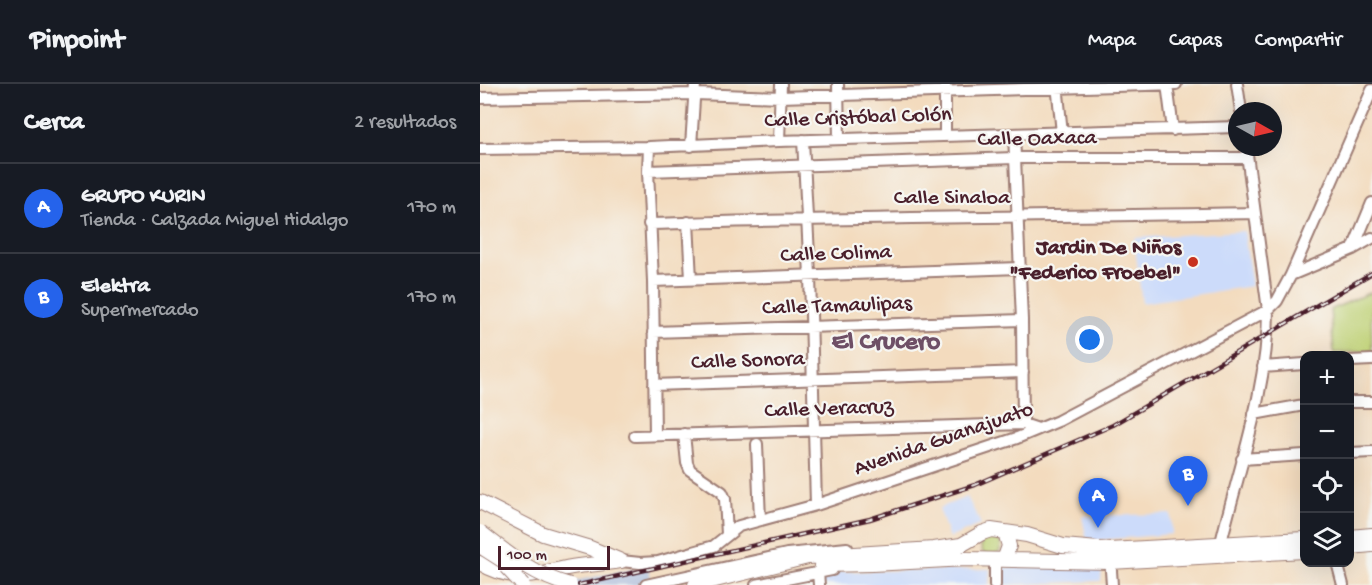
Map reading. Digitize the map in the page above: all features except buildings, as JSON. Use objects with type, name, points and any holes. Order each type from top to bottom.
[{"type":"main road","points":[[480,502],[543,534],[590,548],[621,561]]},
{"type":"main road","points":[[734,580],[808,557],[934,549],[961,545],[991,530],[1027,535],[1063,546],[1110,556]]},
{"type":"main road","points":[[480,532],[524,565],[570,585]]},
{"type":"main road","points":[[995,561],[1009,546],[1005,532]]},
{"type":"main road","points":[[982,533],[978,548],[995,561]]},
{"type":"main road","points":[[1354,537],[1372,535]]},
{"type":"main road","points":[[690,582],[734,580],[832,563],[872,564],[966,559],[995,561],[1110,556],[1219,549],[1300,540]]},
{"type":"main road","points":[[1354,547],[1372,545]]},
{"type":"main road","points":[[480,546],[496,558],[547,585]]},
{"type":"main road","points":[[1219,549],[1300,550]]},
{"type":"main road","points":[[496,558],[522,585]]},
{"type":"main road","points":[[480,563],[497,574],[513,579],[532,578],[578,566],[621,561]]},
{"type":"street","points":[[779,141],[782,84]]},
{"type":"street","points":[[480,98],[695,89],[781,97],[838,89],[1170,84],[1173,130]]},
{"type":"street","points":[[1237,84],[1240,102]]},
{"type":"street","points":[[1058,86],[1062,133]]},
{"type":"street","points":[[945,87],[945,136]]},
{"type":"street","points":[[691,146],[695,89]]},
{"type":"street","points":[[838,89],[839,139]]},
{"type":"street","points":[[1268,310],[1277,301],[1291,275],[1369,105],[1372,90]]},
{"type":"street","name":"Calle Cristóbal Colón","points":[[480,149],[691,146],[803,140],[1228,127]]},
{"type":"street","points":[[1014,134],[1022,320],[1023,424],[1038,429]]},
{"type":"street","points":[[803,140],[814,379],[816,505]]},
{"type":"street","points":[[650,147],[648,171],[653,280],[655,435]]},
{"type":"street","name":"Calle Oaxaca","points":[[648,171],[1014,158],[1228,153]]},
{"type":"street","points":[[1219,549],[1254,414],[1268,336],[1268,310],[1246,156]]},
{"type":"street","points":[[1353,249],[1372,202]]},
{"type":"street","name":"Calle Sinaloa","points":[[649,224],[808,218],[1017,218],[1255,213]]},
{"type":"street","points":[[688,222],[692,279]]},
{"type":"street","points":[[1291,275],[1353,249],[1372,238]]},
{"type":"street","name":"Calle Colima","points":[[653,280],[1020,268]]},
{"type":"street","name":"Avenida Guanajuato","points":[[621,561],[658,562],[717,545],[739,526],[816,505],[1017,438],[1058,421],[1268,310]]},
{"type":"street","name":"Calle Tamaulipas","points":[[654,332],[1022,320]]},
{"type":"street","points":[[1354,361],[1372,360]]},
{"type":"street","points":[[1263,368],[1300,364]]},
{"type":"street","name":"Calle Sonora","points":[[654,385],[1023,372]]},
{"type":"street","points":[[1354,402],[1372,402]]},
{"type":"street","points":[[1254,414],[1300,406]]},
{"type":"street","name":"Calle Veracruz","points":[[635,436],[1023,424]]},
{"type":"street","points":[[684,434],[687,463],[690,470],[722,492],[725,499],[727,534]]},
{"type":"street","points":[[757,444],[760,520]]},
{"type":"street","points":[[1354,453],[1372,452]]},
{"type":"street","points":[[1242,459],[1300,455]]},
{"type":"street","points":[[648,585],[690,582],[787,554],[825,549],[901,551]]},
{"type":"street","points":[[1110,556],[1112,585]]},
{"type":"street","points":[[995,561],[995,585]]},
{"type":"street","points":[[756,585],[818,572],[861,568],[872,564]]},
{"type":"street","points":[[1338,567],[1343,585]]},
{"type":"street","points":[[818,572],[819,585]]},
{"type":"shaded area","name":"Jardin De Niños \"Federico Froebel\"","points":[[1244,231],[1252,286],[1142,303],[1134,238]]},
{"type":"shaded area","points":[[967,497],[981,524],[949,538],[939,508]]},
{"type":"shaded area","points":[[1171,514],[1172,534],[1087,541],[1082,516]]},
{"type":"shaded area","points":[[648,566],[651,579],[635,585],[555,585]]},
{"type":"shaded area","points":[[1102,566],[1101,581],[1000,585],[1000,567]]},
{"type":"shaded area","points":[[990,569],[989,585],[819,585],[818,572]]},
{"type":"green space","points":[[1371,292],[1372,351],[1334,351],[1330,310]]},
{"type":"green space","points":[[991,536],[998,539],[1001,546],[998,553],[991,556],[984,553],[981,546],[984,539]]},
{"type":"railway","points":[[579,585],[870,519],[975,485],[1113,425],[1372,273]]},
{"type":"place","name":"Jardin De Niños \"Federico Froebel\"","points":[[1193,262]]},
{"type":"place","name":"Elektra","points":[[1188,506]]},
{"type":"place","name":"GRUPO KURIN","points":[[1098,528]]},
{"type":"district","name":"El Crucero","points":[[886,343]]}]
